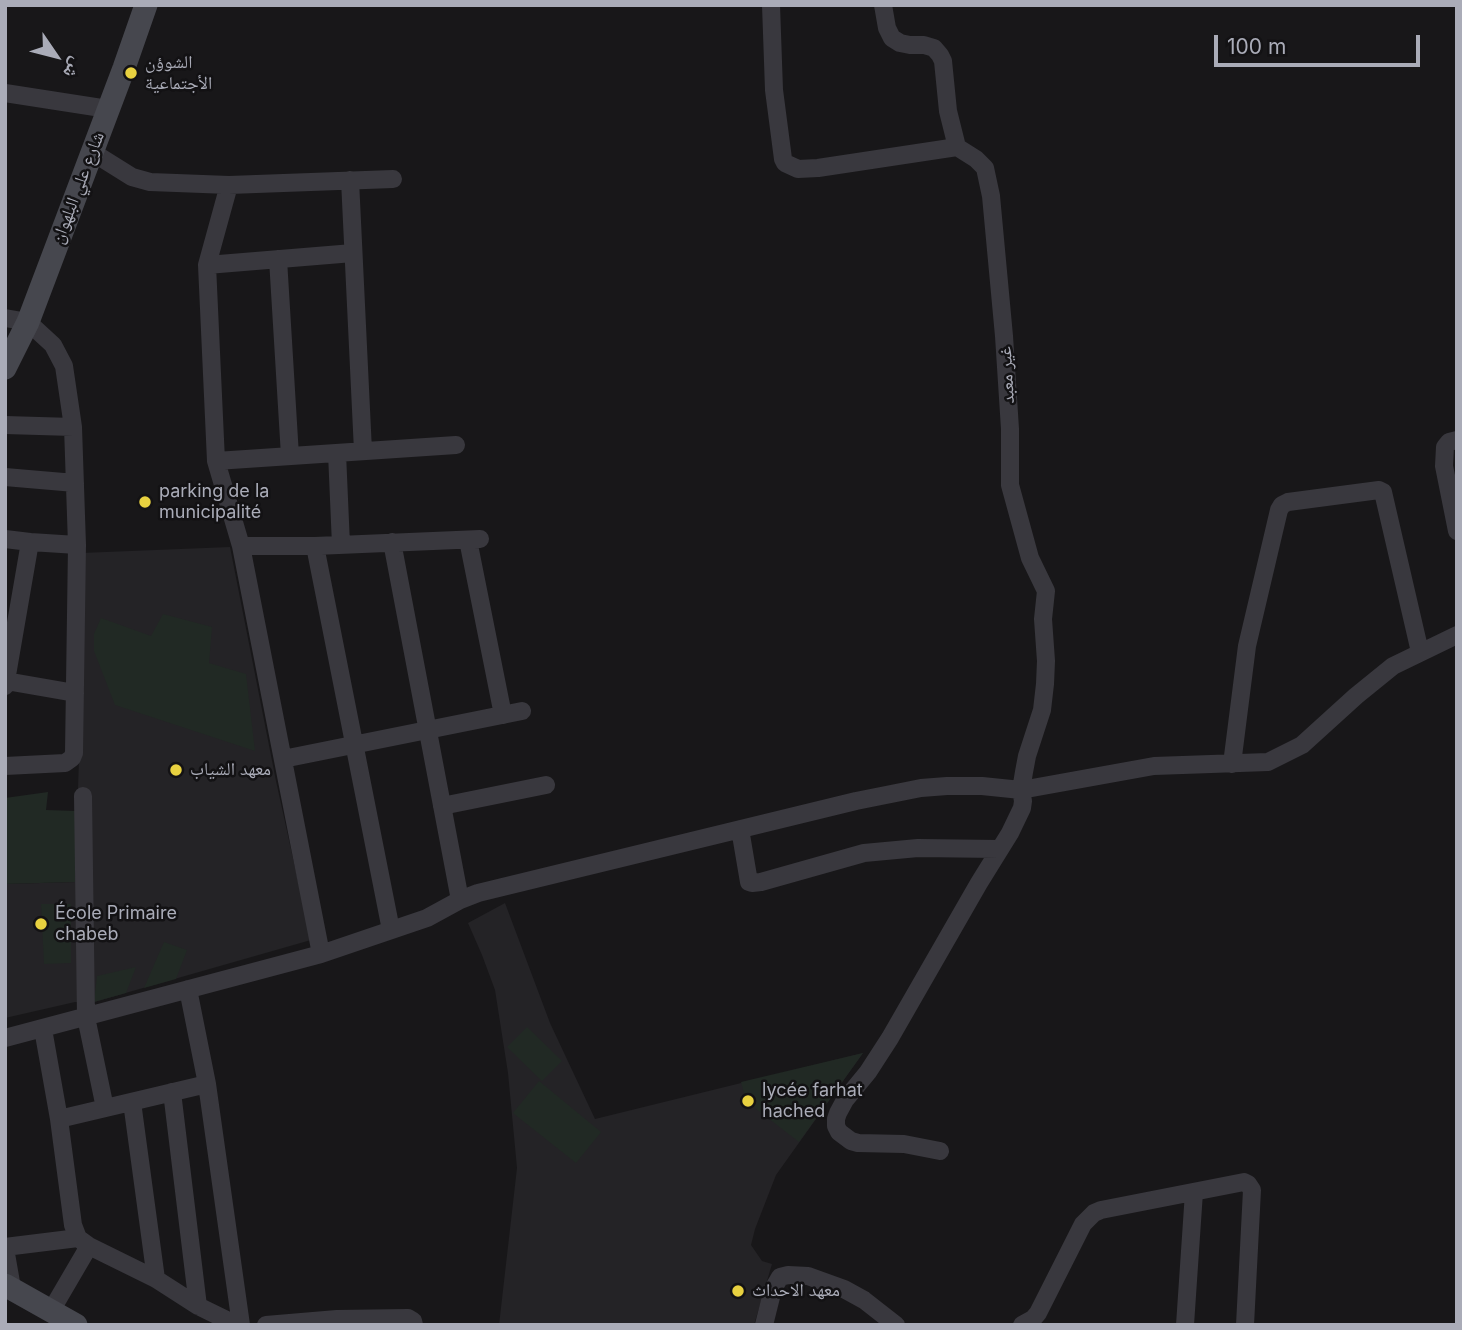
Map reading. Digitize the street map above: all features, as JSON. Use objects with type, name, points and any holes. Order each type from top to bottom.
[{"type":"street","name":"شارع علي البلهوان","points":[[5,368],[16,320],[92,152],[146,5]]},
{"type":"street","points":[[771,5],[774,90],[783,159],[785,163],[798,169],[957,147],[948,111],[943,61],[940,55],[934,48],[900,43],[892,38],[887,28],[883,5]]},
{"type":"street","points":[[5,93],[108,109]]},
{"type":"street","name":"غير معبد","points":[[940,1151],[904,1144],[851,1141],[839,1132],[836,1119],[845,1100],[868,1072],[890,1038],[1010,833],[1022,808],[1021,790],[1027,756],[1042,710],[1046,662],[1043,620],[1046,591],[1030,558],[1010,485],[1010,429],[1004,336],[990,196],[985,168],[957,147]]},
{"type":"street","points":[[92,152],[132,177],[150,182],[229,185],[393,179]]},
{"type":"street","points":[[350,180],[363,451]]},
{"type":"street","points":[[229,185],[207,265],[216,461],[241,547],[321,954]]},
{"type":"street","points":[[207,265],[353,253]]},
{"type":"street","points":[[278,259],[290,456]]},
{"type":"street","points":[[5,766],[65,763],[72,758],[75,747],[77,545],[73,427],[64,366],[53,345],[16,320]]},
{"type":"street","points":[[5,425],[73,427]]},
{"type":"street","points":[[1457,440],[1449,442],[1445,447],[1444,466],[1457,531]]},
{"type":"street","points":[[216,461],[456,445]]},
{"type":"street","points":[[337,453],[341,545]]},
{"type":"street","points":[[5,477],[75,483]]},
{"type":"street","points":[[1233,764],[1247,646],[1282,505],[1379,490],[1383,492],[1420,652]]},
{"type":"street","points":[[5,539],[77,545]]},
{"type":"street","points":[[241,547],[474,539],[503,715]]},
{"type":"street","points":[[30,542],[5,683],[75,693]]},
{"type":"street","points":[[392,542],[460,900]]},
{"type":"street","points":[[315,546],[391,930]]},
{"type":"street","points":[[5,1038],[321,954],[427,918],[478,893],[810,812],[920,788],[982,786],[1021,790],[1154,766],[1268,762],[1303,745],[1393,666],[1457,635]]},
{"type":"street","points":[[283,759],[522,711]]},
{"type":"street","points":[[442,806],[546,785]]},
{"type":"street","points":[[83,796],[86,1017],[105,1108]]},
{"type":"street","points":[[740,829],[749,882],[752,883],[864,853],[918,848],[999,849]]},
{"type":"street","points":[[188,989],[207,1083],[239,1325]]},
{"type":"street","points":[[43,1029],[60,1119],[73,1225],[84,1242],[156,1279],[198,1306],[239,1325]]},
{"type":"street","points":[[60,1119],[207,1083]]},
{"type":"street","points":[[172,1092],[198,1306]]},
{"type":"street","points":[[132,1102],[156,1279]]},
{"type":"street","points":[[1031,1323],[1044,1305],[1083,1224],[1094,1213],[1244,1182],[1251,1186],[1252,1191],[1245,1325]]},
{"type":"street","points":[[1185,1325],[1194,1192]]},
{"type":"street","points":[[76,1325],[9,1287],[5,1248],[84,1242]]},
{"type":"street","points":[[51,1311],[84,1242]]},
{"type":"street","points":[[764,1325],[773,1289],[780,1277],[788,1275],[808,1276],[844,1289],[864,1300],[897,1325]]},
{"type":"street","points":[[266,1325],[337,1319],[408,1318],[414,1325]]},
{"type":"shaded area","name":"معهد الشياب","points":[[230,547],[276,781],[311,940],[94,1002],[75,1002],[5,1018],[5,884],[75,882],[81,553]]},
{"type":"shaded area","points":[[163,614],[212,627],[209,663],[246,674],[255,751],[115,705],[94,651],[94,634],[101,618],[151,636]]},
{"type":"shaded area","points":[[48,792],[46,810],[76,811],[75,882],[5,884],[5,798]]},
{"type":"shaded area","name":"lycée farhat hached","points":[[505,903],[550,1023],[595,1119],[863,1053],[776,1175],[751,1245],[762,1261],[772,1264],[754,1325],[499,1325],[517,1168],[508,1073],[495,990],[468,923]]},
{"type":"shaded area","points":[[41,904],[71,904],[71,963],[44,964]]},
{"type":"shaded area","points":[[164,942],[187,950],[176,979],[144,988]]},
{"type":"shaded area","points":[[136,967],[126,993],[94,1002],[97,976]]},
{"type":"shaded area","points":[[527,1027],[562,1061],[542,1081],[507,1047]]},
{"type":"shaded area","points":[[863,1053],[799,1142],[746,1101],[741,1082]]},
{"type":"shaded area","points":[[539,1081],[601,1132],[576,1163],[513,1113]]},
{"type":"place","name":"الشوؤن الأجتماعية","points":[[131,73]]},
{"type":"place","name":"parking de la municipalité","points":[[145,502]]},
{"type":"place","name":"معهد الشياب","points":[[176,770]]},
{"type":"place","name":"École Primaire chabeb","points":[[41,924]]},
{"type":"place","name":"lycée farhat hached","points":[[748,1101]]},
{"type":"place","name":"معهد الاحداث","points":[[738,1291]]}]
